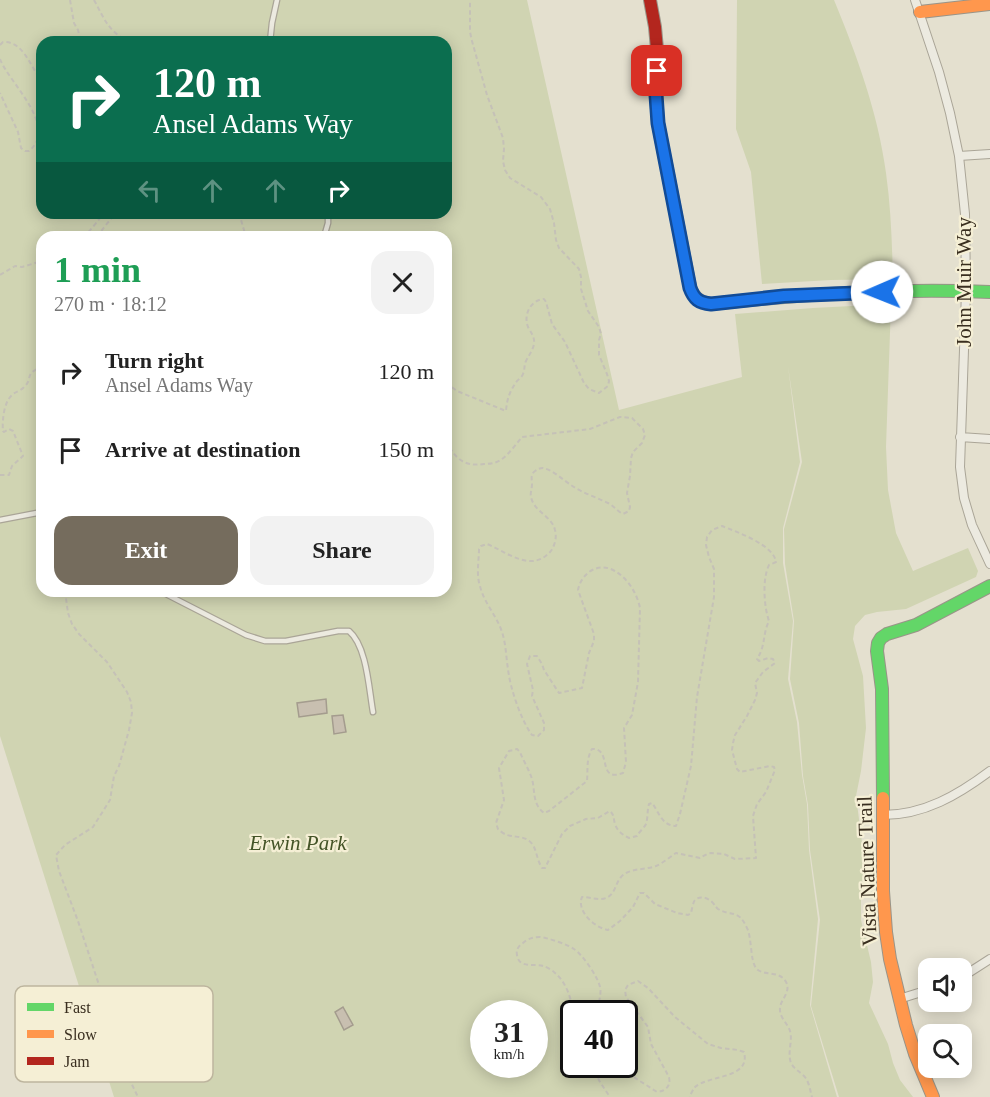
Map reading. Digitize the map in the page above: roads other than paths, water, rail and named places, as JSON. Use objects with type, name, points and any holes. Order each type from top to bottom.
[{"type":"street","points":[[650,0],[657,49],[658,123],[690,288],[697,300],[711,304],[840,293],[990,292]]},
{"type":"street","points":[[917,6],[990,4]]},
{"type":"street","name":"John Muir Way","points":[[917,6],[939,72],[959,156],[965,214],[966,291],[960,467],[964,498],[972,525],[990,564]]},
{"type":"street","points":[[959,156],[990,154]]},
{"type":"street","points":[[960,437],[990,439]]},
{"type":"street","name":"Vista Nature Trail","points":[[933,1097],[906,1025],[886,932],[883,891],[882,689],[877,651],[881,638],[916,624],[990,586]]},
{"type":"street","points":[[883,815],[907,813],[930,807],[951,798],[990,771]]},
{"type":"street","points":[[972,971],[990,959]]},
{"type":"street","points":[[899,999],[918,993]]},
{"type":"lane","points":[[271,36],[277,0]]},
{"type":"lane","points":[[0,520],[36,513]]},
{"type":"lane","points":[[172,597],[246,635],[265,641],[286,641],[349,631],[356,639],[363,658],[373,712]]},
{"type":"park label","name":"Erwin Park","points":[[298,843]]}]
